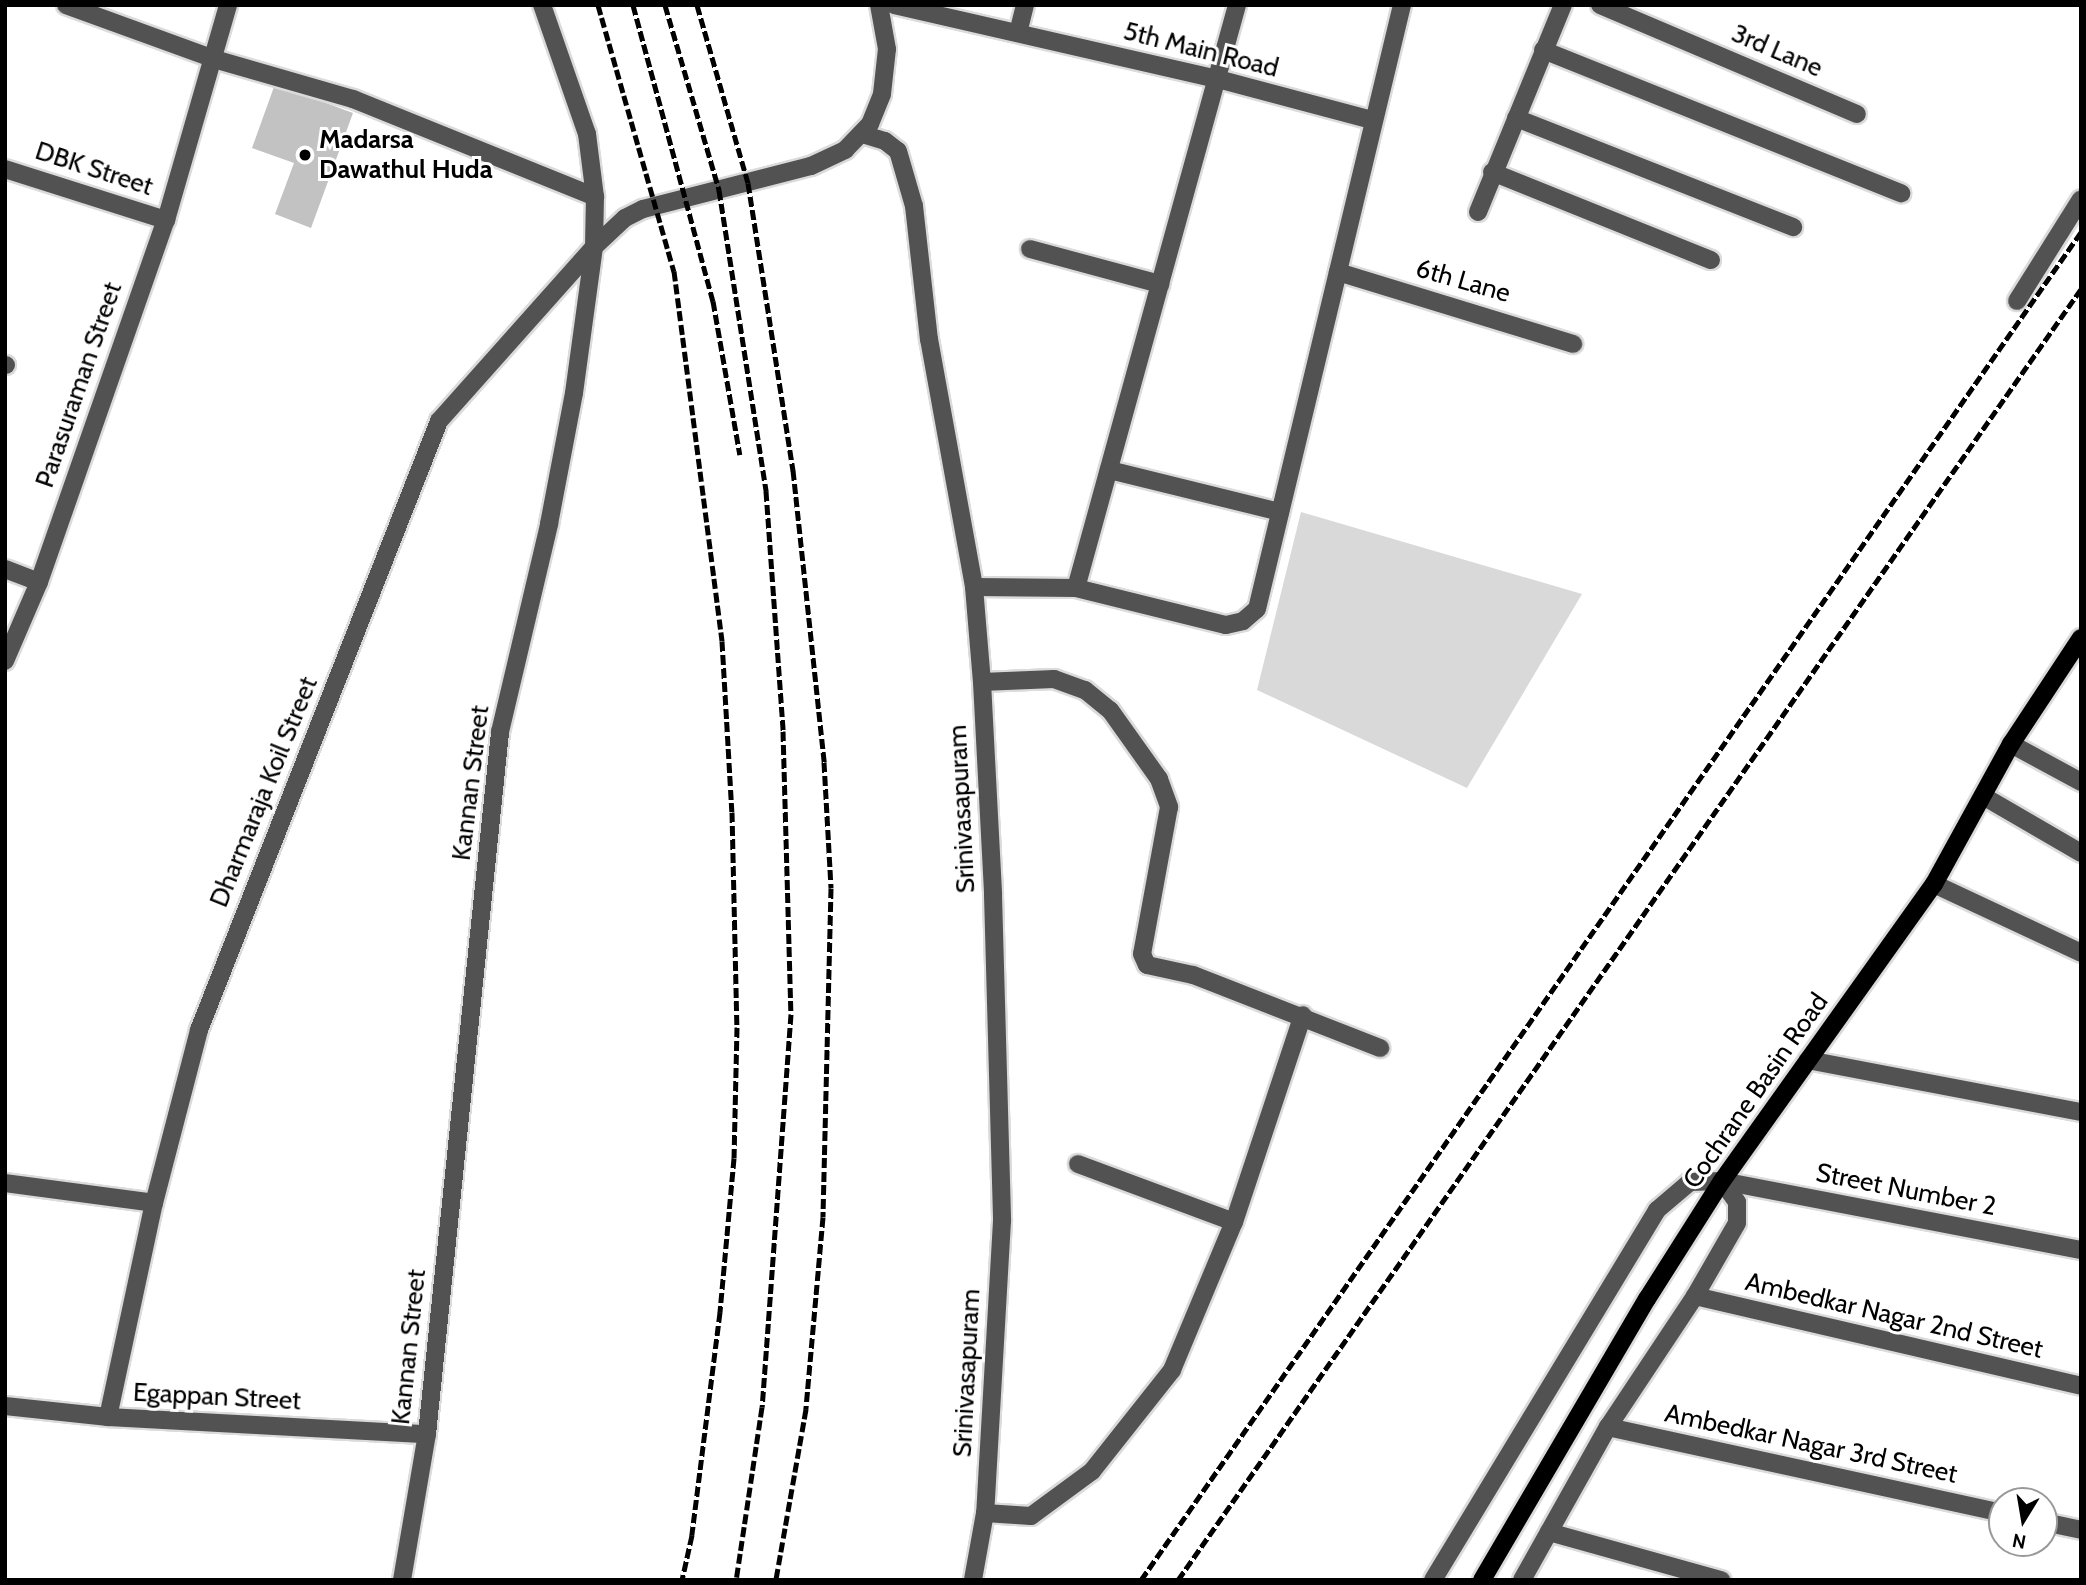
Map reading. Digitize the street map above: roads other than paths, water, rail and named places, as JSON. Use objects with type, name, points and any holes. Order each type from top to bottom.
[{"type":"main road","name":"Cochrane Basin Road","points":[[1482,1580],[1647,1299],[1722,1181],[1934,884],[2011,744],[2081,638]]},
{"type":"street","points":[[66,5],[214,59],[354,99],[595,197]]},
{"type":"street","name":"Parasuraman Street","points":[[5,661],[9,639],[39,582],[166,219],[228,5]]},
{"type":"street","name":"Kannan Street","points":[[402,1580],[427,1434],[500,732],[572,406],[594,247],[595,197],[583,116],[542,5]]},
{"type":"street","points":[[862,134],[878,110],[887,64],[878,5]]},
{"type":"street","name":"5th Main Road","points":[[894,5],[1218,79],[1372,120]]},
{"type":"street","points":[[1018,33],[1024,5]]},
{"type":"street","points":[[1076,587],[1237,5]]},
{"type":"street","points":[[974,587],[1076,587],[1226,625],[1243,621],[1257,609],[1372,120],[1402,5]]},
{"type":"street","points":[[1478,212],[1492,172],[1563,5]]},
{"type":"street","name":"3rd Lane","points":[[1600,5],[1857,114]]},
{"type":"street","points":[[1543,50],[1901,193]]},
{"type":"street","points":[[1516,118],[1793,227]]},
{"type":"street","name":"Dharmaraja Koil Street","points":[[108,1417],[154,1203],[199,1030],[439,421],[609,231],[643,209],[824,161],[862,134]]},
{"type":"street","name":"Srinivasapuram","points":[[862,134],[885,141],[898,150],[914,206],[929,339],[974,587],[982,682],[993,895],[1002,1221],[985,1513],[973,1580]]},
{"type":"street","name":"DBK Street","points":[[5,169],[166,219]]},
{"type":"street","points":[[1492,172],[1711,260]]},
{"type":"street","points":[[2017,301],[2081,199]]},
{"type":"street","points":[[1030,249],[1160,284]]},
{"type":"street","name":"6th Lane","points":[[1338,272],[1573,344]]},
{"type":"street","points":[[1109,470],[1280,512]]},
{"type":"street","points":[[5,569],[39,582]]},
{"type":"street","points":[[982,682],[1054,679],[1085,690],[1110,710],[1159,779],[1169,807],[1142,954],[1147,965],[1194,975],[1303,1015],[1380,1048]]},
{"type":"street","points":[[2011,744],[2081,782]]},
{"type":"street","points":[[1983,796],[2081,853]]},
{"type":"street","points":[[1934,884],[2081,953]]},
{"type":"street","points":[[985,1513],[1031,1516],[1092,1471],[1172,1370],[1234,1222],[1303,1015]]},
{"type":"street","points":[[1808,1060],[2081,1112]]},
{"type":"street","points":[[1078,1164],[1234,1222]]},
{"type":"street","points":[[1522,1580],[1608,1427],[1695,1296],[1737,1223],[1737,1202],[1722,1181]]},
{"type":"street","name":"Street Number 2","points":[[1433,1580],[1657,1210],[1690,1182],[1722,1181],[2081,1250]]},
{"type":"street","points":[[5,1184],[154,1203]]},
{"type":"street","name":"Ambedkar Nagar 2nd Street","points":[[1695,1296],[2081,1387]]},
{"type":"street","name":"Egappan Street","points":[[5,1406],[108,1417],[427,1434]]},
{"type":"street","name":"Ambedkar Nagar 3rd Street","points":[[1608,1427],[1988,1510]]},
{"type":"street","points":[[2058,1525],[2081,1530]]},
{"type":"street","points":[[1549,1532],[1721,1580]]},
{"type":"railway","points":[[598,5],[674,271],[722,641],[732,812],[737,1027],[734,1158],[720,1312],[692,1535],[682,1580]]},
{"type":"railway","points":[[633,5],[713,301],[740,455]]},
{"type":"railway","points":[[665,5],[719,190],[766,491],[783,731],[791,1014],[762,1407],[736,1580]]},
{"type":"railway","points":[[697,5],[748,183],[793,470],[824,762],[831,888],[823,1217],[806,1409],[776,1580]]},
{"type":"railway","points":[[1141,1580],[2081,232]]},
{"type":"railway","points":[[1178,1580],[2081,289]]},
{"type":"place","name":"Madarsa Dawathul Huda","points":[[305,155]]}]
